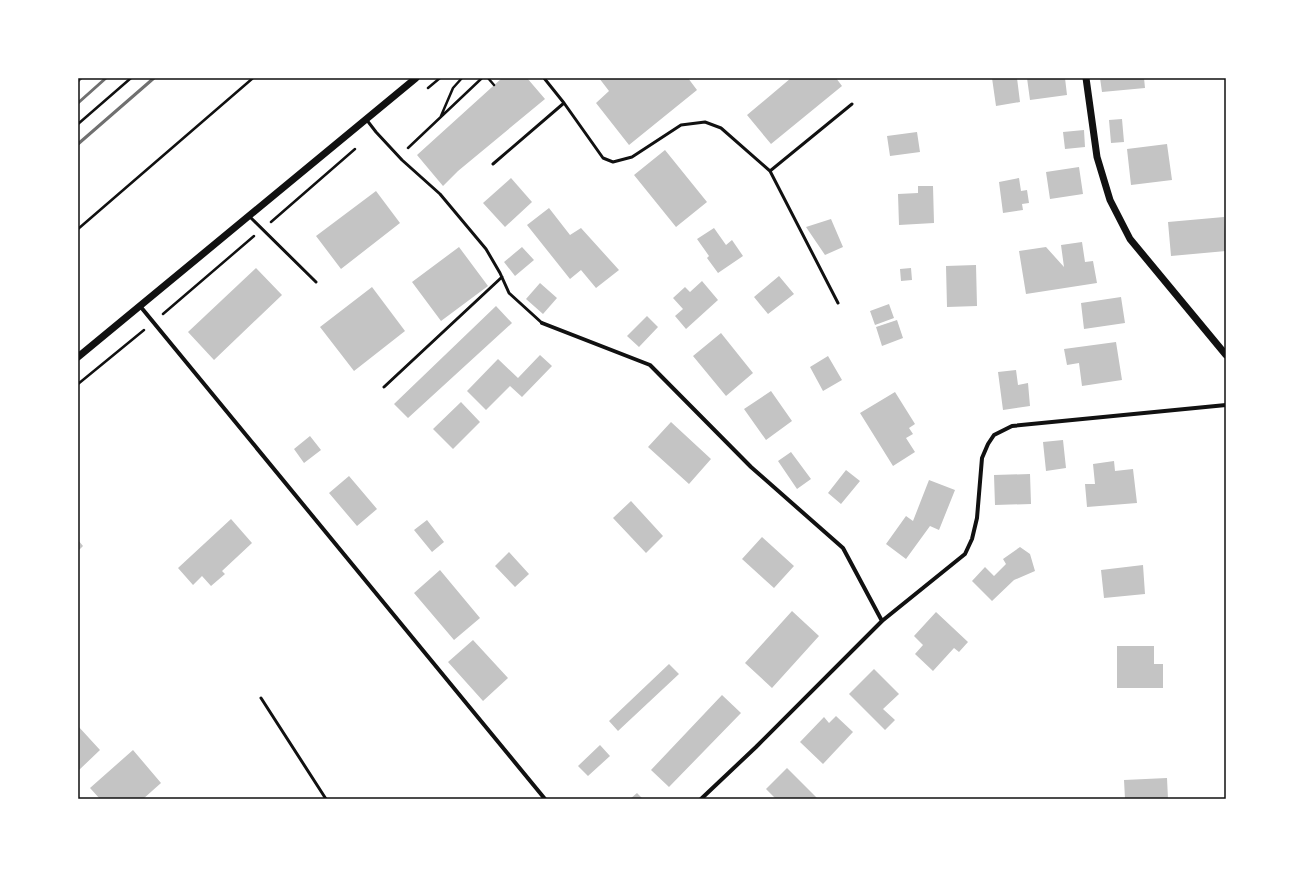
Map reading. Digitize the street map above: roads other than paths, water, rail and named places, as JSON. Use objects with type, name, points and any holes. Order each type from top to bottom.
[{"type":"street","points":[[78,357],[416,78]]},
{"type":"street","points":[[1086,78],[1097,157],[1110,200],[1130,239],[1226,355]]},
{"type":"street","points":[[140,306],[545,799]]},
{"type":"street","points":[[542,323],[650,365],[751,467],[843,548],[882,621]]},
{"type":"street","points":[[701,799],[756,747],[882,621],[964,554],[972,540],[977,518],[982,458],[994,435],[1012,426],[1226,405]]},
{"type":"lane","points":[[544,78],[564,103],[603,158],[613,162],[632,157],[681,125],[705,122],[721,128],[770,171],[838,303]]},
{"type":"lane","points":[[493,164],[564,103]]},
{"type":"lane","points":[[770,171],[852,104]]},
{"type":"lane","points":[[366,119],[402,160],[440,194],[486,249],[502,277],[509,293],[542,323]]},
{"type":"lane","points":[[249,216],[316,282]]},
{"type":"lane","points":[[384,386],[502,277]]},
{"type":"lane","points":[[261,698],[326,799]]},
{"type":"railway","points":[[78,81],[81,78]]},
{"type":"railway","points":[[78,103],[106,78]]},
{"type":"railway","points":[[78,144],[154,78]]}]
